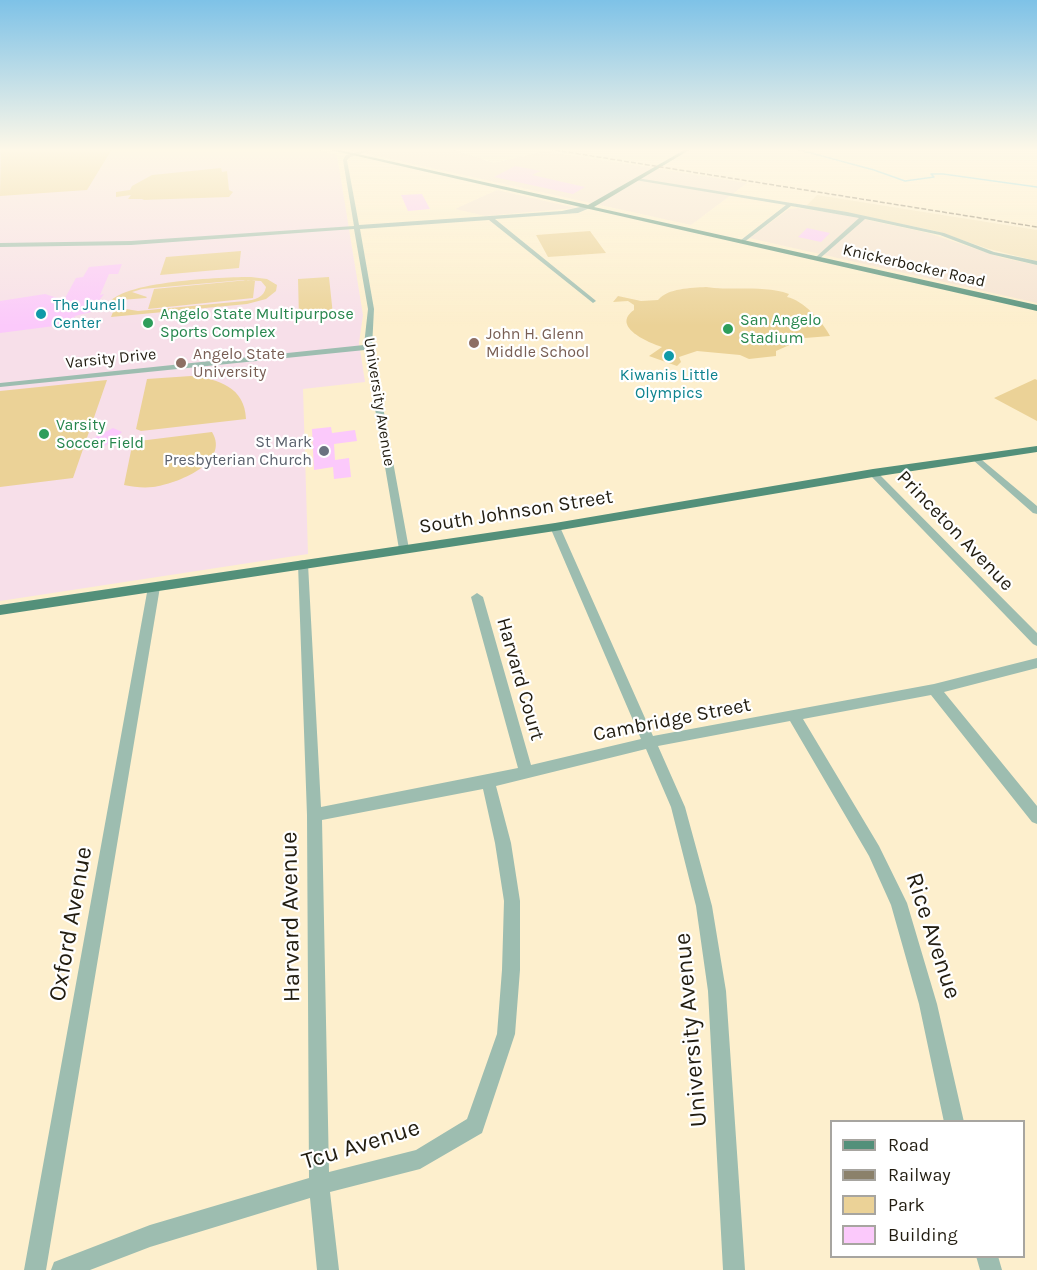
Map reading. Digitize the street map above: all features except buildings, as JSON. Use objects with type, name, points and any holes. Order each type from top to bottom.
[{"type":"main road","name":"Knickerbocker Road","points":[[595,208],[1037,308]]},
{"type":"main road","name":"South Johnson Street","points":[[0,610],[555,526],[873,472],[1037,449]]},
{"type":"street","name":"University Avenue","points":[[353,208],[371,309],[368,346],[404,549]]},
{"type":"street","points":[[0,247],[124,247],[491,219],[578,211],[586,208]]},
{"type":"street","points":[[743,241],[785,208]]},
{"type":"street","points":[[802,208],[942,234],[992,253],[1037,263]]},
{"type":"street","points":[[818,258],[863,218]]},
{"type":"street","points":[[491,219],[593,301]]},
{"type":"street","name":"Varsity Drive","points":[[0,385],[368,346]]},
{"type":"street","points":[[976,458],[1037,511]]},
{"type":"street","name":"Princeton Avenue","points":[[873,472],[1037,641]]},
{"type":"street","name":"University Avenue","points":[[555,526],[678,807],[704,906],[717,991],[734,1270]]},
{"type":"street","name":"Harvard Avenue","points":[[303,564],[314,815],[319,1185],[328,1270]]},
{"type":"street","name":"Oxford Avenue","points":[[35,1270],[154,587]]},
{"type":"street","name":"Harvard Court","points":[[477,597],[526,772]]},
{"type":"street","name":"Cambridge Street","points":[[314,815],[488,782],[651,742],[934,689],[1037,663]]},
{"type":"street","points":[[934,689],[1037,817]]},
{"type":"street","name":"Rice Avenue","points":[[794,716],[874,851],[899,903],[928,1004],[954,1120]]},
{"type":"street","name":"Tcu Avenue","points":[[62,1270],[150,1236],[319,1185],[420,1159],[475,1126],[506,1034],[511,970],[512,901],[503,843],[488,782]]},
{"type":"shaded area","name":"Angelo State University","points":[[0,208],[346,208],[363,315],[359,343],[365,382],[303,389],[308,554],[0,601]]},
{"type":"shaded area","points":[[457,208],[573,208],[485,216]]},
{"type":"shaded area","points":[[615,208],[713,208],[691,225]]},
{"type":"shaded area","points":[[818,208],[900,208],[1037,230],[1037,261],[989,249],[932,230]]},
{"type":"shaded area","points":[[789,209],[840,214],[928,233],[1003,258],[1037,265],[1037,303],[749,238]]},
{"type":"green space","points":[[590,231],[606,253],[548,257],[536,235]]},
{"type":"green space","points":[[241,251],[239,268],[160,275],[166,257]]},
{"type":"green space","points":[[251,277],[267,279],[277,285],[276,291],[266,299],[247,304],[111,317],[113,312],[108,305],[116,297],[130,290],[150,286],[173,282]],"holes":[[[243,280],[261,281],[266,287],[263,294],[248,301],[138,311],[120,308],[116,304],[123,296],[121,300],[146,298],[132,292],[142,289]]]},
{"type":"green space","points":[[329,277],[333,315],[299,318],[298,279]]},
{"type":"green space","points":[[255,281],[253,298],[148,309],[154,289]]},
{"type":"green space","name":"San Angelo Stadium","points":[[706,287],[759,289],[789,294],[787,297],[799,302],[812,312],[830,336],[805,338],[776,351],[776,356],[749,359],[740,355],[697,351],[679,357],[681,362],[677,366],[649,356],[662,347],[642,338],[629,328],[628,316],[634,310],[634,305],[628,301],[613,302],[618,296],[641,301],[658,300],[674,291]]},
{"type":"green space","points":[[191,376],[220,382],[235,392],[241,399],[246,419],[141,431],[136,429],[147,379]]},
{"type":"green space","name":"Varsity Soccer Field","points":[[107,380],[73,478],[0,487],[0,391]]},
{"type":"green space","points":[[1037,380],[1037,421],[994,398]]},
{"type":"green space","points":[[212,432],[216,443],[214,453],[198,470],[175,482],[163,485],[135,487],[124,485],[132,446],[139,441]]},
{"type":"railway","points":[[920,208],[1037,227]]},
{"type":"place","name":"The Junell Center","points":[[41,314]]},
{"type":"place","name":"Angelo State Multipurpose Sports Complex","points":[[148,323]]},
{"type":"place","name":"San Angelo Stadium","points":[[728,329]]},
{"type":"place","name":"John H. Glenn Middle School","points":[[474,343]]},
{"type":"place","name":"Kiwanis Little Olympics","points":[[669,356]]},
{"type":"place","name":"Angelo State University","points":[[181,363]]},
{"type":"place","name":"Varsity Soccer Field","points":[[44,434]]},
{"type":"place","name":"St Mark Presbyterian Church","points":[[324,451]]}]
